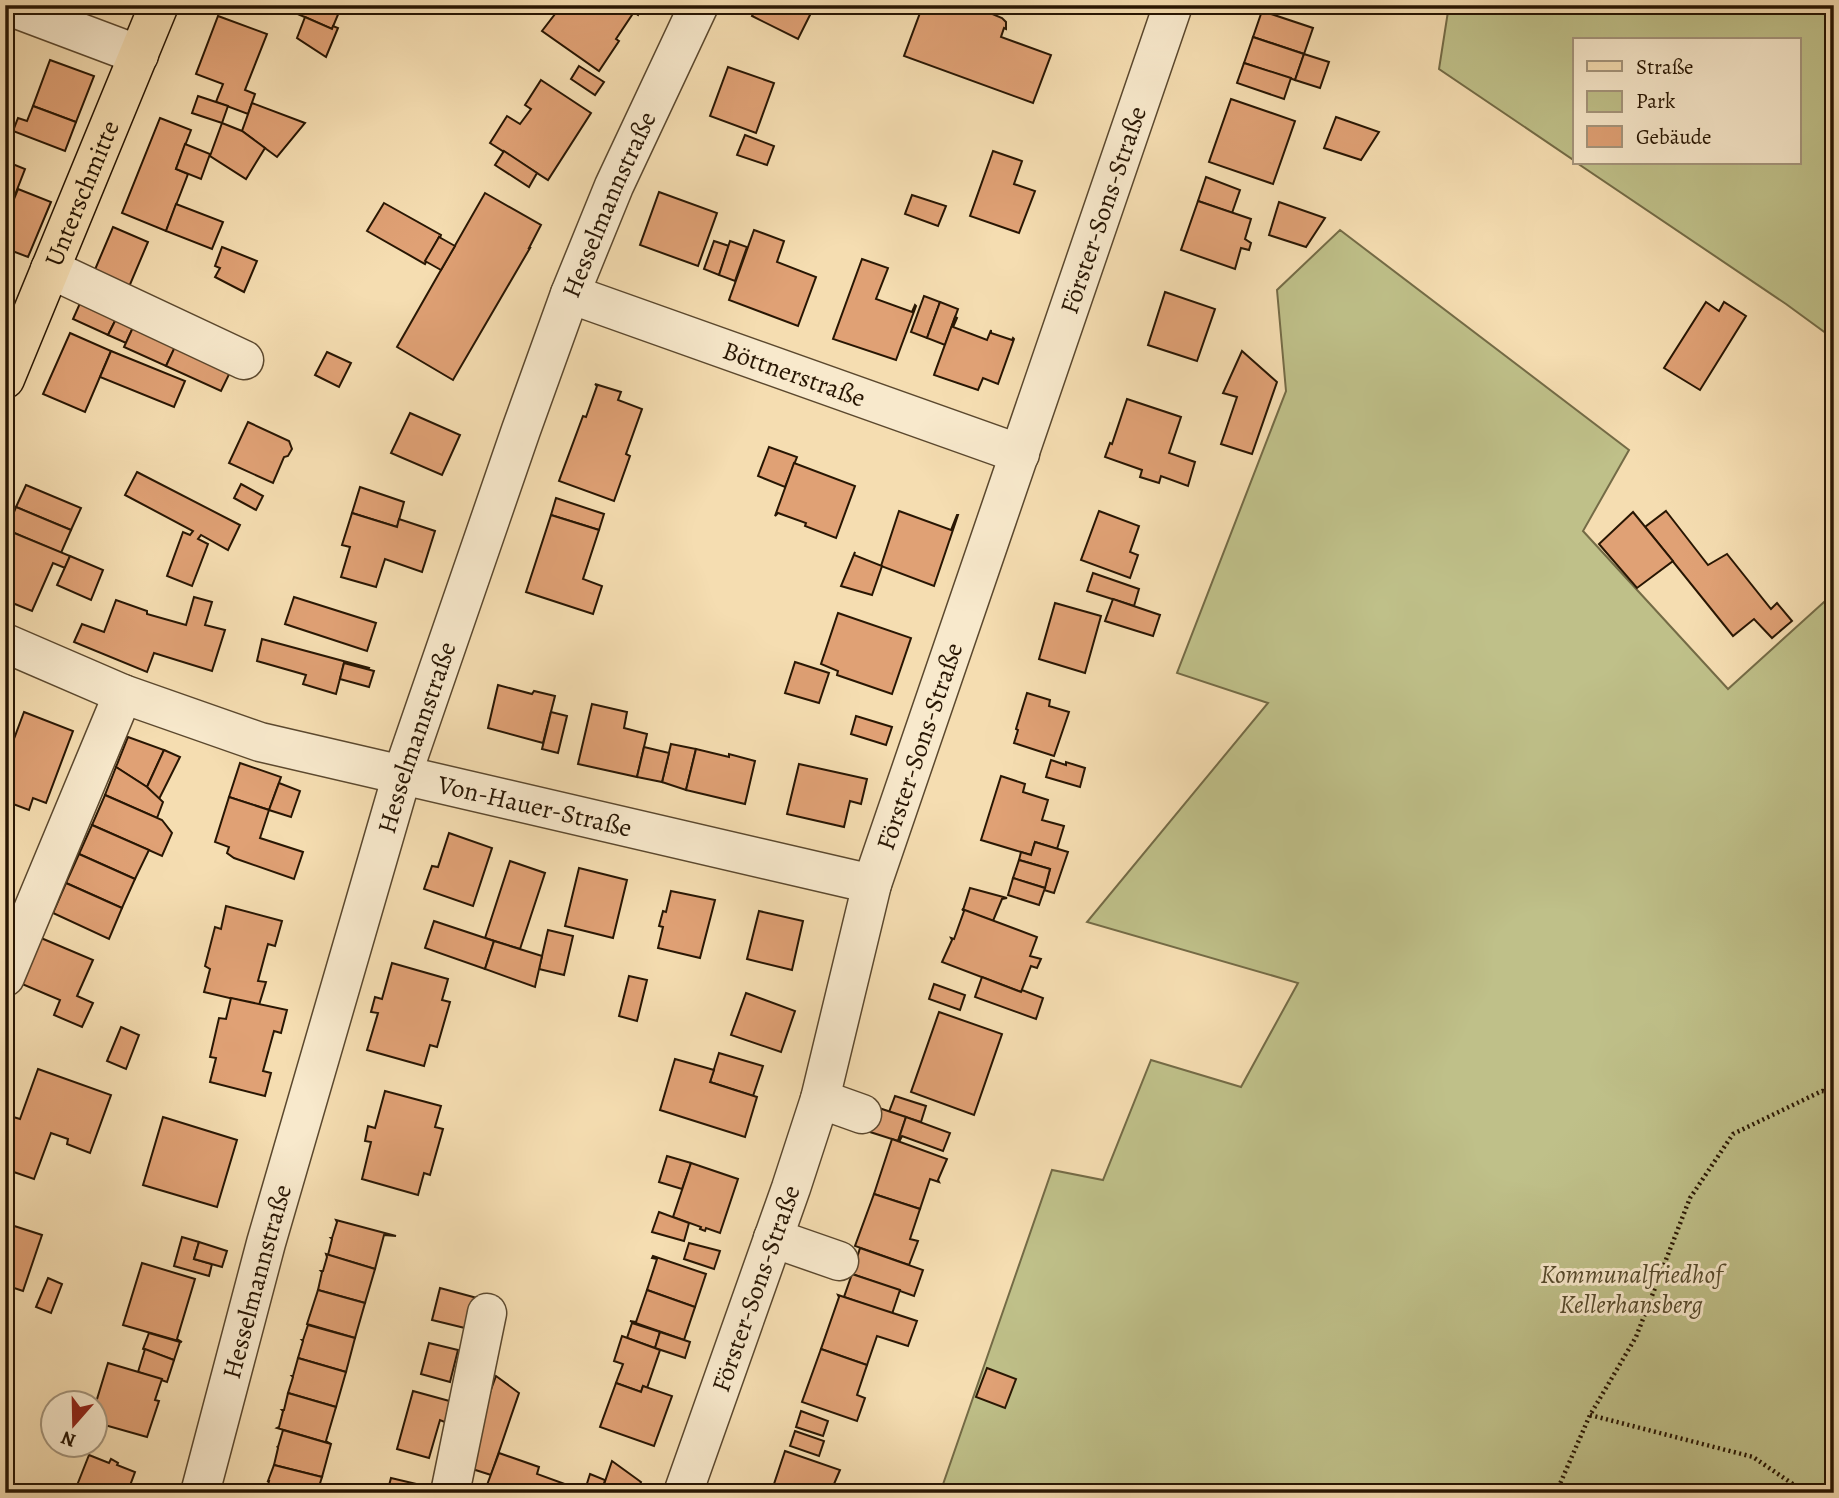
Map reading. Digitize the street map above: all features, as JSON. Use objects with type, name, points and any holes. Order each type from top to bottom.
[{"type":"main road","name":"Unterschmitte","points":[[5,379],[159,5]]},
{"type":"street","points":[[6,5],[139,55]]},
{"type":"street","name":"Hesselmannstraße","points":[[200,1493],[266,1243],[402,775],[570,294],[614,186],[699,5]]},
{"type":"street","name":"Förster-Sons-Straße","points":[[683,1493],[820,1099],[872,884],[1173,5]]},
{"type":"street","points":[[50,269],[244,360]]},
{"type":"street","name":"Böttnerstraße","points":[[570,294],[1020,454]]},
{"type":"street","name":"Von-Hauer-Straße","points":[[5,643],[123,694],[260,742],[872,884]]},
{"type":"street","points":[[5,977],[123,694]]},
{"type":"street","points":[[820,1099],[862,1114]]},
{"type":"street","points":[[773,1238],[839,1261]]},
{"type":"street","points":[[450,1493],[487,1313]]},
{"type":"path","points":[[1556,1493],[1590,1415],[1636,1337],[1690,1198],[1733,1134],[1822,1091],[1834,1093]]},
{"type":"path","points":[[1590,1415],[1753,1457],[1806,1493]]},
{"type":"green space","points":[[1449,5],[1834,5],[1834,339],[1578,164],[1800,164],[1800,38],[1573,38],[1573,160],[1439,69]]},
{"type":"green space","name":"Kommunalfriedhof Kellerhansberg","points":[[1340,230],[1629,450],[1583,531],[1728,689],[1834,593],[1834,1493],[940,1493],[1052,1170],[1103,1180],[1151,1060],[1241,1087],[1298,983],[1087,922],[1268,703],[1177,673],[1286,391],[1277,290]]},
{"type":"building","points":[[277,5],[342,5],[332,29]]},
{"type":"building","points":[[562,5],[628,5],[639,13],[638,15],[634,12],[599,71],[542,31]]},
{"type":"building","points":[[757,5],[815,5],[798,39],[752,16]]},
{"type":"building","points":[[923,5],[929,8],[930,5],[987,5],[985,11],[1006,22],[1006,29],[1004,28],[1001,37],[1051,55],[1033,103],[904,56]]},
{"type":"building","points":[[1262,11],[1313,28],[1304,54],[1253,37]]},
{"type":"building","points":[[218,16],[267,34],[245,90],[255,94],[248,114],[216,102],[223,84],[196,74]]},
{"type":"building","points":[[305,17],[332,29],[333,26],[338,28],[326,57],[297,38]]},
{"type":"building","points":[[1253,37],[1304,54],[1295,80],[1244,63]]},
{"type":"building","points":[[1304,54],[1329,62],[1320,88],[1295,80]]},
{"type":"building","points":[[50,60],[94,76],[76,122],[33,106]]},
{"type":"building","points":[[1244,63],[1291,78],[1284,99],[1237,83]]},
{"type":"building","points":[[579,66],[604,82],[595,95],[571,79]]},
{"type":"building","points":[[728,67],[774,83],[756,133],[710,116]]},
{"type":"building","points":[[541,80],[591,113],[548,180],[490,143],[507,116],[520,124],[531,109],[525,105]]},
{"type":"building","points":[[198,96],[228,106],[222,123],[192,113]]},
{"type":"building","points":[[1231,99],[1295,121],[1273,184],[1209,162]]},
{"type":"building","points":[[252,103],[305,123],[277,157],[242,131]]},
{"type":"building","points":[[33,106],[76,122],[65,151],[13,131],[18,118],[27,121]]},
{"type":"building","points":[[1336,117],[1379,132],[1361,160],[1324,148]]},
{"type":"building","points":[[160,118],[191,130],[176,169],[188,174],[166,231],[122,213]]},
{"type":"building","points":[[222,123],[242,131],[265,148],[246,179],[210,156]]},
{"type":"building","points":[[745,135],[774,146],[767,165],[737,155]]},
{"type":"building","points":[[185,144],[210,154],[201,179],[176,169]]},
{"type":"building","points":[[504,151],[537,173],[529,187],[495,165]]},
{"type":"building","points":[[993,151],[1022,161],[1014,184],[1035,191],[1019,233],[970,216]]},
{"type":"building","points":[[5,161],[25,169],[13,200],[5,197]]},
{"type":"building","points":[[1206,177],[1240,190],[1232,213],[1198,201]]},
{"type":"building","points":[[18,189],[51,202],[28,257],[7,249],[13,234],[5,231],[5,221]]},
{"type":"building","points":[[659,192],[717,213],[698,266],[640,245]]},
{"type":"building","points":[[485,193],[541,225],[453,380],[397,347]]},
{"type":"building","points":[[912,195],[946,206],[938,226],[905,214]]},
{"type":"building","points":[[1198,201],[1251,219],[1245,239],[1251,243],[1249,250],[1241,248],[1235,269],[1181,250]]},
{"type":"building","points":[[1279,202],[1325,218],[1306,247],[1269,235]]},
{"type":"building","points":[[384,203],[441,235],[425,264],[367,231]]},
{"type":"building","points":[[176,204],[223,222],[212,249],[166,231]]},
{"type":"building","points":[[113,227],[148,242],[126,294],[91,279]]},
{"type":"building","points":[[754,230],[784,241],[777,262],[816,277],[798,326],[729,300]]},
{"type":"building","points":[[439,237],[455,246],[441,270],[425,261]]},
{"type":"building","points":[[714,241],[729,246],[719,275],[704,269]]},
{"type":"building","points":[[730,241],[747,247],[735,281],[719,275]]},
{"type":"building","points":[[222,247],[257,261],[244,292],[215,277],[220,268],[215,266]]},
{"type":"building","points":[[862,259],[888,268],[876,299],[912,312],[916,306],[896,360],[833,339]]},
{"type":"building","points":[[85,292],[121,309],[108,335],[73,319]]},
{"type":"building","points":[[1165,292],[1215,309],[1197,361],[1148,345]]},
{"type":"building","points":[[924,296],[940,302],[927,338],[911,332]]},
{"type":"building","points":[[940,302],[958,309],[945,345],[927,338]]},
{"type":"building","points":[[1706,302],[1719,311],[1724,302],[1746,316],[1700,390],[1664,368]]},
{"type":"building","points":[[121,309],[135,323],[126,343],[108,335]]},
{"type":"building","points":[[955,317],[957,318],[953,327],[987,340],[991,330],[991,333],[1014,339],[998,384],[983,378],[978,390],[934,375]]},
{"type":"building","points":[[135,323],[178,341],[166,366],[124,347]]},
{"type":"building","points":[[70,333],[111,351],[85,412],[43,394]]},
{"type":"building","points":[[180,336],[235,362],[221,391],[166,366]]},
{"type":"building","points":[[111,351],[185,381],[174,407],[100,377]]},
{"type":"building","points":[[1242,351],[1277,382],[1252,454],[1221,444],[1237,397],[1223,393]]},
{"type":"building","points":[[327,352],[351,363],[339,387],[315,375]]},
{"type":"building","points":[[595,384],[621,392],[618,400],[642,409],[626,454],[630,456],[614,501],[559,481],[583,416],[586,417],[597,386]]},
{"type":"building","points":[[1127,399],[1181,417],[1169,453],[1195,462],[1188,486],[1161,476],[1159,483],[1140,477],[1142,470],[1105,457]]},
{"type":"building","points":[[410,413],[460,435],[442,475],[391,453]]},
{"type":"building","points":[[248,422],[289,441],[292,449],[288,456],[284,457],[273,483],[229,463]]},
{"type":"building","points":[[769,447],[797,457],[785,487],[758,476]]},
{"type":"building","points":[[794,463],[855,486],[836,538],[805,526],[806,523],[778,513],[775,516]]},
{"type":"building","points":[[137,472],[240,525],[228,550],[201,535],[198,539],[208,544],[192,586],[167,576],[183,532],[190,535],[193,531],[125,495]]},
{"type":"building","points":[[241,484],[263,496],[256,510],[234,498]]},
{"type":"building","points":[[26,485],[81,508],[71,530],[16,507]]},
{"type":"building","points":[[360,487],[404,502],[397,527],[352,513]]},
{"type":"building","points":[[556,498],[604,514],[599,530],[551,515]]},
{"type":"building","points":[[16,507],[71,530],[61,553],[7,530]]},
{"type":"building","points":[[899,511],[951,530],[958,515],[934,586],[881,566]]},
{"type":"building","points":[[1099,511],[1139,526],[1130,552],[1138,555],[1130,578],[1081,560]]},
{"type":"building","points":[[1666,511],[1708,565],[1727,554],[1771,609],[1777,603],[1792,621],[1772,638],[1754,619],[1733,636],[1645,527]]},
{"type":"building","points":[[1633,512],[1673,561],[1637,588],[1599,544]]},
{"type":"building","points":[[352,513],[397,527],[399,519],[435,531],[422,572],[385,559],[376,587],[341,577],[350,547],[342,545]]},
{"type":"building","points":[[551,515],[599,530],[583,579],[602,586],[593,614],[526,592]]},
{"type":"building","points":[[7,530],[70,556],[65,568],[53,563],[32,611],[5,600]]},
{"type":"building","points":[[855,552],[854,555],[882,566],[872,595],[841,586]]},
{"type":"building","points":[[70,556],[103,570],[91,600],[57,585]]},
{"type":"building","points":[[1093,573],[1139,589],[1134,606],[1087,591]]},
{"type":"building","points":[[194,597],[212,602],[205,625],[225,630],[212,671],[154,653],[147,672],[74,642],[82,624],[104,632],[116,600],[147,611],[147,614],[186,625]]},
{"type":"building","points":[[294,597],[376,623],[367,651],[285,624]]},
{"type":"building","points":[[1113,599],[1160,615],[1153,636],[1105,621]]},
{"type":"building","points":[[1055,603],[1101,616],[1085,673],[1039,659]]},
{"type":"building","points":[[838,613],[911,638],[892,694],[837,675],[838,671],[821,664]]},
{"type":"building","points":[[262,639],[369,668],[368,670],[344,663],[336,694],[303,684],[306,675],[257,661]]},
{"type":"building","points":[[795,662],[829,673],[819,703],[785,693]]},
{"type":"building","points":[[344,663],[374,671],[369,687],[340,679]]},
{"type":"building","points":[[498,685],[532,694],[534,691],[555,696],[543,743],[488,728]]},
{"type":"building","points":[[1027,693],[1050,700],[1049,706],[1069,712],[1054,756],[1014,743]]},
{"type":"building","points":[[592,704],[627,712],[624,728],[647,734],[637,777],[578,764]]},
{"type":"building","points":[[24,712],[73,731],[46,803],[33,798],[29,810],[5,801],[5,763]]},
{"type":"building","points":[[551,712],[567,716],[558,753],[542,749]]},
{"type":"building","points":[[856,716],[892,727],[886,745],[851,734]]},
{"type":"building","points":[[128,737],[164,750],[147,787],[116,767]]},
{"type":"building","points":[[671,744],[696,749],[686,790],[662,782]]},
{"type":"building","points":[[644,747],[669,753],[662,782],[637,777]]},
{"type":"building","points":[[696,749],[755,761],[745,804],[686,790]]},
{"type":"building","points":[[164,750],[180,757],[159,799],[147,787]]},
{"type":"building","points":[[1051,760],[1085,768],[1080,787],[1046,777]]},
{"type":"building","points":[[240,763],[281,777],[269,810],[229,797]]},
{"type":"building","points":[[799,764],[867,779],[861,804],[850,801],[844,827],[787,814]]},
{"type":"building","points":[[116,767],[147,787],[163,802],[157,818],[105,795]]},
{"type":"building","points":[[1001,776],[1025,784],[1023,792],[1048,800],[1042,820],[1064,826],[1057,849],[1035,842],[1031,855],[981,840]]},
{"type":"building","points":[[279,783],[300,791],[291,817],[269,810]]},
{"type":"building","points":[[105,795],[162,820],[172,833],[162,856],[92,825]]},
{"type":"building","points":[[229,797],[269,810],[260,838],[303,852],[294,879],[234,858],[227,853],[229,847],[215,842]]},
{"type":"building","points":[[92,825],[149,850],[135,879],[79,854]]},
{"type":"building","points":[[449,833],[492,848],[473,906],[424,889],[432,866],[438,867]]},
{"type":"building","points":[[1035,842],[1068,852],[1054,893],[1044,890],[1050,869],[1019,860],[1021,852],[1031,855]]},
{"type":"building","points":[[79,854],[135,879],[122,908],[66,883]]},
{"type":"building","points":[[1019,860],[1050,869],[1045,888],[1013,878]]},
{"type":"building","points":[[510,861],[545,873],[520,949],[485,938]]},
{"type":"building","points":[[579,868],[627,880],[613,938],[565,926]]},
{"type":"building","points":[[1013,878],[1045,888],[1039,905],[1008,895]]},
{"type":"building","points":[[66,883],[122,908],[109,939],[53,913]]},
{"type":"building","points":[[970,888],[1007,898],[1002,899],[993,921],[963,910]]},
{"type":"building","points":[[671,891],[715,900],[700,958],[658,948],[663,927],[659,926]]},
{"type":"building","points":[[226,906],[282,921],[275,946],[268,944],[258,981],[266,982],[259,1005],[204,992],[210,969],[205,966],[215,927],[221,929]]},
{"type":"building","points":[[962,909],[1037,937],[1030,956],[1041,959],[1037,968],[1031,966],[1021,992],[942,962],[951,938],[954,939],[964,911]]},
{"type":"building","points":[[759,911],[803,921],[792,970],[747,959]]},
{"type":"building","points":[[434,921],[494,941],[485,969],[425,948]]},
{"type":"building","points":[[548,930],[573,936],[564,975],[539,969]]},
{"type":"building","points":[[41,938],[93,960],[77,996],[93,1003],[82,1027],[54,1015],[60,1000],[22,984]]},
{"type":"building","points":[[494,941],[542,956],[535,987],[485,969]]},
{"type":"building","points":[[392,963],[448,979],[442,1000],[450,1002],[437,1047],[430,1045],[424,1066],[367,1050],[378,1013],[371,1012],[375,997],[382,999]]},
{"type":"building","points":[[629,976],[647,980],[637,1021],[619,1016]]},
{"type":"building","points":[[982,977],[1043,998],[1036,1019],[975,997]]},
{"type":"building","points":[[934,984],[965,995],[960,1010],[929,999]]},
{"type":"building","points":[[746,993],[795,1011],[781,1052],[731,1035]]},
{"type":"building","points":[[231,998],[287,1010],[281,1033],[274,1031],[263,1071],[271,1073],[265,1096],[210,1082],[216,1058],[210,1057],[219,1018],[226,1019]]},
{"type":"building","points":[[939,1012],[1002,1034],[974,1115],[911,1092]]},
{"type":"building","points":[[121,1027],[139,1035],[126,1069],[107,1061]]},
{"type":"building","points":[[719,1053],[763,1066],[753,1096],[710,1082]]},
{"type":"building","points":[[675,1059],[714,1070],[710,1082],[757,1097],[745,1137],[660,1110]]},
{"type":"building","points":[[38,1069],[111,1095],[90,1153],[67,1144],[68,1139],[51,1133],[34,1179],[5,1169],[5,1129],[10,1116],[20,1119]]},
{"type":"building","points":[[385,1091],[441,1106],[435,1127],[443,1129],[430,1175],[424,1173],[418,1195],[362,1179],[371,1142],[365,1141],[368,1126],[375,1128]]},
{"type":"building","points":[[895,1096],[926,1106],[921,1122],[889,1112]]},
{"type":"building","points":[[876,1107],[906,1117],[898,1141],[867,1131]]},
{"type":"building","points":[[163,1117],[237,1140],[217,1207],[143,1185]]},
{"type":"building","points":[[906,1117],[950,1133],[943,1151],[902,1136],[899,1142]]},
{"type":"building","points":[[892,1139],[947,1159],[939,1182],[930,1179],[920,1209],[874,1194]]},
{"type":"building","points":[[667,1156],[691,1163],[682,1189],[659,1182]]},
{"type":"building","points":[[691,1163],[738,1179],[720,1233],[706,1228],[705,1231],[673,1217]]},
{"type":"building","points":[[874,1194],[920,1209],[910,1239],[918,1241],[909,1265],[855,1246]]},
{"type":"building","points":[[659,1212],[689,1223],[684,1241],[652,1232]]},
{"type":"building","points":[[336,1220],[396,1236],[384,1235],[375,1269],[328,1255]]},
{"type":"building","points":[[5,1223],[42,1235],[23,1291],[5,1285]]},
{"type":"building","points":[[182,1237],[199,1242],[194,1259],[212,1264],[209,1276],[174,1266]]},
{"type":"building","points":[[199,1242],[227,1251],[222,1267],[194,1259]]},
{"type":"building","points":[[689,1243],[720,1251],[714,1269],[684,1259]]},
{"type":"building","points":[[860,1248],[923,1270],[914,1296],[852,1274]]},
{"type":"building","points":[[326,1254],[375,1269],[365,1303],[318,1290]]},
{"type":"building","points":[[653,1256],[706,1274],[695,1307],[647,1290],[657,1259],[652,1258]]},
{"type":"building","points":[[142,1263],[195,1279],[177,1339],[182,1342],[123,1325]]},
{"type":"building","points":[[852,1274],[900,1290],[892,1314],[844,1297]]},
{"type":"building","points":[[48,1278],[62,1284],[51,1313],[36,1307]]},
{"type":"building","points":[[440,1288],[477,1298],[469,1329],[432,1320]]},
{"type":"building","points":[[318,1290],[365,1303],[355,1338],[307,1324]]},
{"type":"building","points":[[647,1290],[695,1307],[684,1340],[630,1321],[636,1322]]},
{"type":"building","points":[[838,1295],[917,1321],[908,1346],[877,1336],[867,1365],[821,1349]]},
{"type":"building","points":[[632,1323],[660,1332],[655,1348],[627,1338]]},
{"type":"building","points":[[308,1325],[355,1338],[346,1372],[298,1358]]},
{"type":"building","points":[[660,1332],[690,1342],[685,1358],[655,1348]]},
{"type":"building","points":[[149,1333],[180,1342],[174,1360],[143,1349]]},
{"type":"building","points":[[622,1336],[660,1350],[647,1388],[643,1386],[641,1392],[616,1383],[623,1364],[614,1361]]},
{"type":"building","points":[[429,1343],[458,1350],[450,1382],[421,1374]]},
{"type":"building","points":[[145,1349],[174,1360],[167,1382],[138,1372]]},
{"type":"building","points":[[821,1349],[867,1365],[857,1395],[865,1398],[857,1421],[802,1402]]},
{"type":"building","points":[[298,1358],[346,1372],[336,1407],[288,1393]]},
{"type":"building","points":[[108,1363],[162,1379],[155,1400],[159,1401],[147,1437],[108,1426],[108,1390],[100,1390]]},
{"type":"building","points":[[987,1368],[1016,1379],[1005,1408],[976,1397]]},
{"type":"building","points":[[496,1376],[519,1393],[491,1475],[463,1466]]},
{"type":"building","points":[[616,1383],[641,1392],[643,1386],[672,1396],[654,1446],[600,1427]]},
{"type":"building","points":[[413,1391],[453,1402],[447,1423],[440,1420],[429,1458],[397,1449]]},
{"type":"building","points":[[288,1393],[336,1407],[326,1441],[331,1444],[277,1428]]},
{"type":"building","points":[[801,1411],[828,1421],[823,1436],[796,1427]]},
{"type":"building","points":[[283,1430],[331,1444],[322,1477],[274,1465]]},
{"type":"building","points":[[795,1431],[824,1441],[819,1456],[790,1446]]},
{"type":"building","points":[[785,1451],[840,1470],[832,1493],[823,1490],[823,1493],[771,1493]]},
{"type":"building","points":[[499,1453],[539,1467],[537,1474],[584,1493],[484,1493]]},
{"type":"building","points":[[111,1459],[118,1463],[117,1465],[135,1472],[128,1491],[133,1493],[74,1493],[87,1460],[109,1463]]},
{"type":"building","points":[[612,1461],[641,1482],[636,1493],[601,1493]]},
{"type":"building","points":[[274,1465],[322,1477],[317,1493],[266,1493]]},
{"type":"building","points":[[590,1474],[605,1480],[601,1493],[584,1493]]},
{"type":"building","points":[[391,1478],[425,1486],[424,1493],[387,1493]]}]
